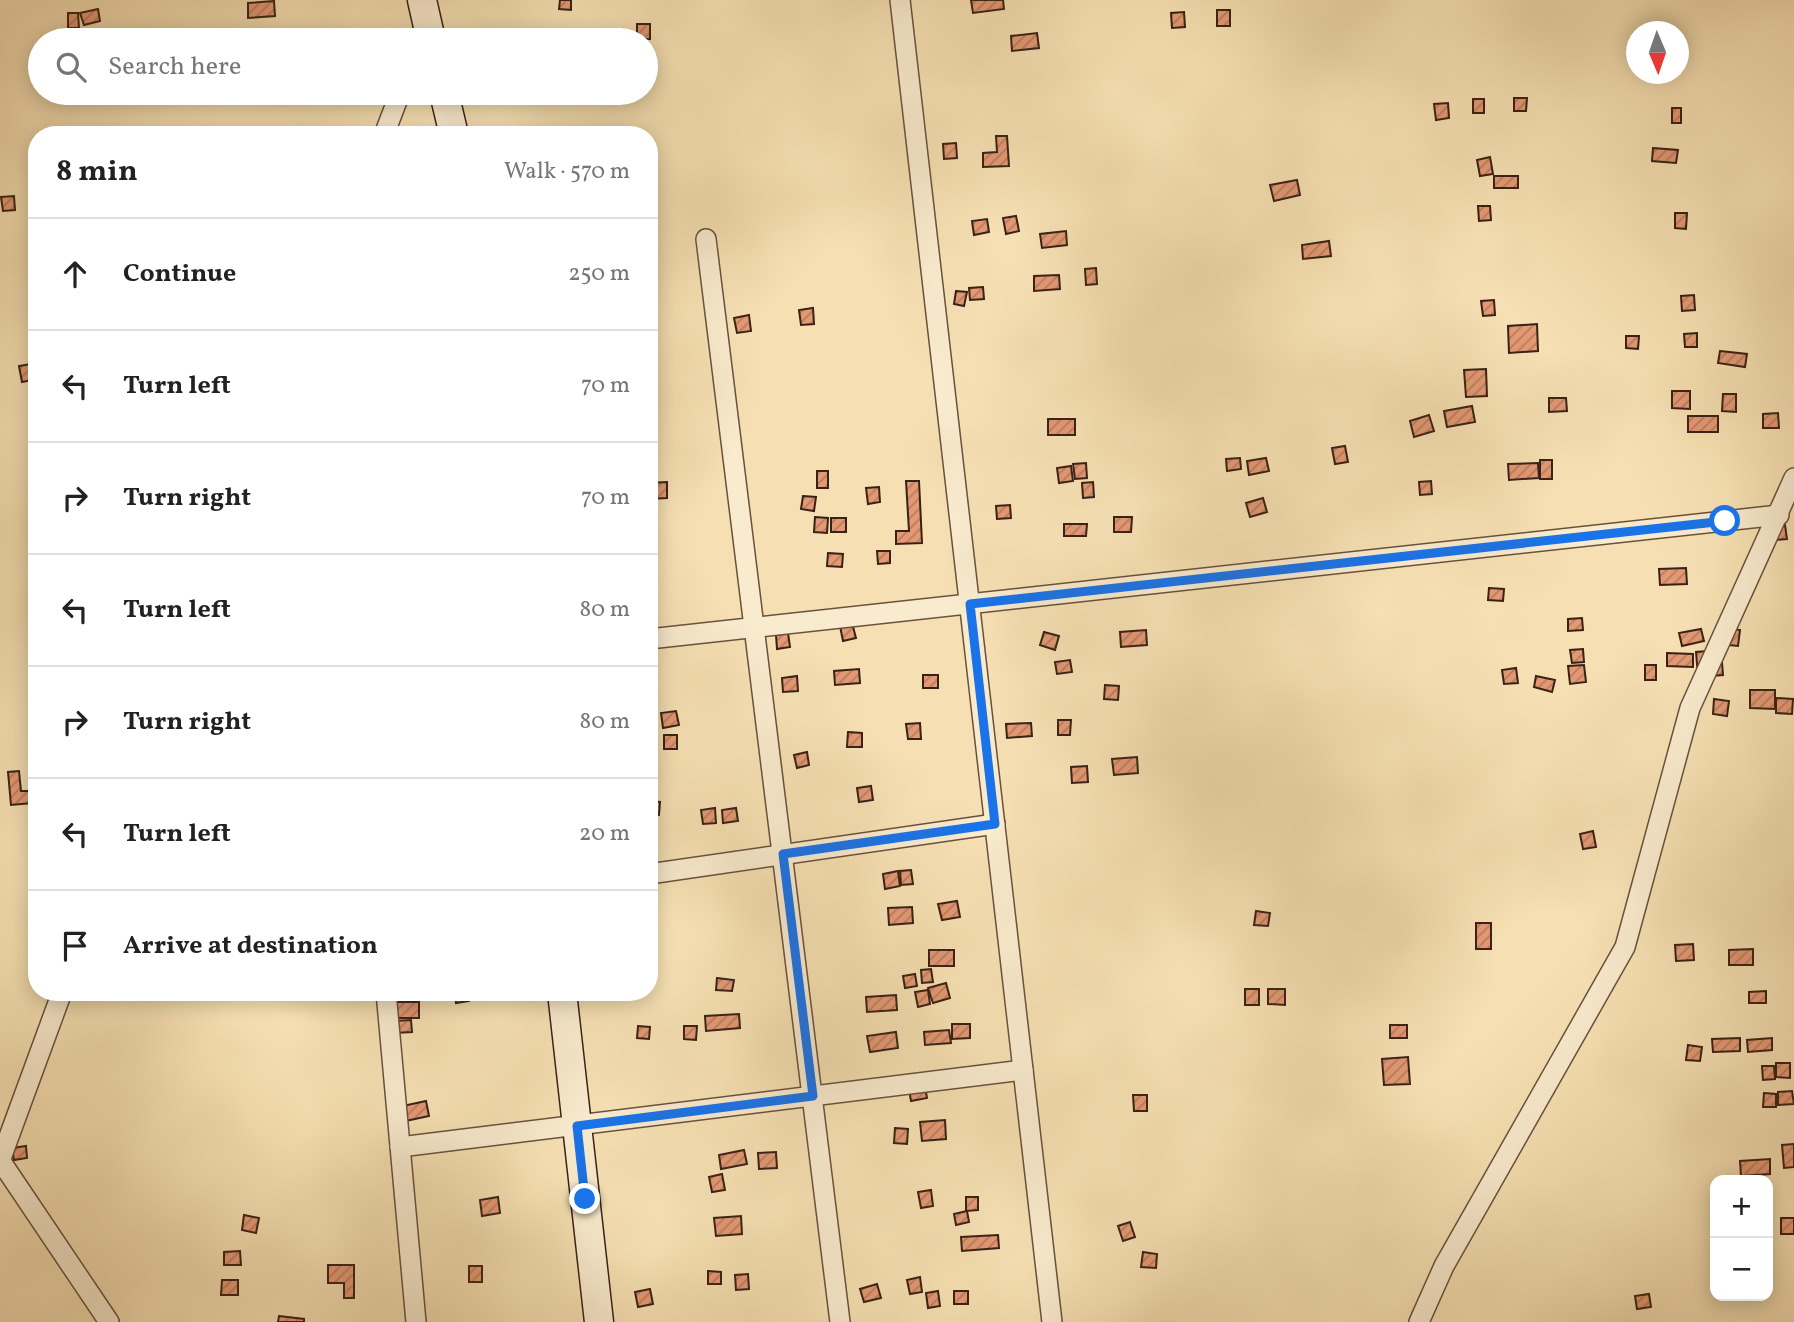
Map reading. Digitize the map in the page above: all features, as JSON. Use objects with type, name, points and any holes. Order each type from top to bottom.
[{"type":"street","points":[[900,0],[1052,1322]]},
{"type":"street","points":[[387,126],[395,105]]},
{"type":"street","points":[[447,105],[452,126]]},
{"type":"street","points":[[706,239],[840,1322]]},
{"type":"street","points":[[1419,1322],[1444,1266],[1625,947],[1690,708],[1794,478]]},
{"type":"street","points":[[658,638],[1779,515]]},
{"type":"street","points":[[658,872],[995,824]]},
{"type":"street","points":[[59,1001],[0,1160],[109,1322]]},
{"type":"street","points":[[387,1001],[416,1322]]},
{"type":"street","points":[[563,1001],[599,1322]]},
{"type":"street","points":[[400,1147],[1023,1070]]},
{"type":"building","points":[[560,0],[571,0],[571,10],[559,9]]},
{"type":"building","points":[[971,0],[1003,0],[1004,9],[973,13]]},
{"type":"building","points":[[274,1],[275,16],[248,18],[248,3]]},
{"type":"building","points":[[98,9],[100,21],[84,25],[80,13]]},
{"type":"building","points":[[1217,10],[1230,10],[1230,26],[1217,26]]},
{"type":"building","points":[[1184,12],[1185,27],[1172,28],[1171,13]]},
{"type":"building","points":[[68,13],[78,13],[79,28],[68,28]]},
{"type":"building","points":[[637,24],[650,24],[650,28],[637,28]]},
{"type":"building","points":[[1037,33],[1039,48],[1012,51],[1011,36]]},
{"type":"building","points":[[1514,98],[1527,98],[1526,111],[1514,111]]},
{"type":"building","points":[[1473,99],[1484,99],[1484,113],[1473,113]]},
{"type":"building","points":[[1448,103],[1449,118],[1436,120],[1434,104]]},
{"type":"building","points":[[1672,108],[1681,108],[1681,123],[1672,123]]},
{"type":"building","points":[[996,136],[1007,136],[1009,166],[983,167],[983,153],[997,152]]},
{"type":"building","points":[[956,143],[957,158],[944,159],[943,144]]},
{"type":"building","points":[[1653,148],[1678,150],[1676,163],[1652,161]]},
{"type":"building","points":[[1490,157],[1493,174],[1480,176],[1477,160]]},
{"type":"building","points":[[1494,176],[1518,176],[1518,188],[1494,188]]},
{"type":"building","points":[[1297,180],[1300,195],[1274,201],[1270,185]]},
{"type":"building","points":[[14,196],[15,210],[3,211],[1,197]]},
{"type":"building","points":[[1478,206],[1490,206],[1491,220],[1479,221]]},
{"type":"building","points":[[1675,213],[1687,213],[1686,229],[1675,228]]},
{"type":"building","points":[[1016,216],[1019,231],[1006,234],[1003,218]]},
{"type":"building","points":[[987,219],[989,232],[974,235],[972,221]]},
{"type":"building","points":[[1066,231],[1067,245],[1042,248],[1040,234]]},
{"type":"building","points":[[1329,241],[1331,256],[1303,259],[1302,245]]},
{"type":"building","points":[[1096,268],[1097,284],[1086,285],[1085,269]]},
{"type":"building","points":[[1059,275],[1060,289],[1034,291],[1034,276]]},
{"type":"building","points":[[983,287],[984,299],[970,300],[969,288]]},
{"type":"building","points":[[956,291],[967,292],[964,306],[954,304]]},
{"type":"building","points":[[1694,295],[1695,310],[1682,311],[1681,296]]},
{"type":"building","points":[[1494,300],[1495,315],[1483,316],[1481,301]]},
{"type":"building","points":[[813,308],[814,324],[801,325],[799,310]]},
{"type":"building","points":[[749,315],[751,331],[737,333],[734,318]]},
{"type":"building","points":[[1537,324],[1538,351],[1509,353],[1508,326]]},
{"type":"building","points":[[1697,333],[1697,347],[1685,347],[1684,334]]},
{"type":"building","points":[[1626,336],[1639,336],[1638,349],[1626,348]]},
{"type":"building","points":[[1720,351],[1747,354],[1745,367],[1718,363]]},
{"type":"building","points":[[28,364],[28,381],[22,382],[19,366]]},
{"type":"building","points":[[1486,369],[1487,396],[1466,397],[1464,370]]},
{"type":"building","points":[[1672,391],[1690,391],[1690,409],[1672,408]]},
{"type":"building","points":[[1723,394],[1736,394],[1736,412],[1722,411]]},
{"type":"building","points":[[1549,398],[1566,398],[1567,411],[1549,412]]},
{"type":"building","points":[[1472,406],[1475,422],[1447,427],[1444,411]]},
{"type":"building","points":[[1778,413],[1779,428],[1763,428],[1763,414]]},
{"type":"building","points":[[1429,415],[1434,431],[1414,437],[1410,421]]},
{"type":"building","points":[[1688,416],[1718,416],[1718,432],[1688,432]]},
{"type":"building","points":[[1048,419],[1075,419],[1075,435],[1048,435]]},
{"type":"building","points":[[1345,446],[1348,462],[1335,464],[1332,448]]},
{"type":"building","points":[[1240,458],[1241,469],[1227,471],[1226,459]]},
{"type":"building","points":[[1266,458],[1269,471],[1249,475],[1247,461]]},
{"type":"building","points":[[1540,460],[1552,460],[1552,479],[1540,479]]},
{"type":"building","points":[[1086,463],[1087,478],[1075,479],[1073,464]]},
{"type":"building","points":[[1538,463],[1539,478],[1509,480],[1508,464]]},
{"type":"building","points":[[1071,466],[1073,481],[1059,483],[1057,468]]},
{"type":"building","points":[[817,471],[828,471],[828,488],[817,488]]},
{"type":"building","points":[[906,481],[919,481],[922,543],[896,544],[896,531],[909,531]]},
{"type":"building","points":[[1431,481],[1432,494],[1420,495],[1419,482]]},
{"type":"building","points":[[658,482],[667,482],[667,498],[658,498]]},
{"type":"building","points":[[1093,482],[1094,497],[1083,498],[1082,483]]},
{"type":"building","points":[[879,487],[880,502],[868,504],[866,488]]},
{"type":"building","points":[[803,496],[816,497],[814,511],[801,509]]},
{"type":"building","points":[[1263,498],[1267,512],[1250,517],[1246,503]]},
{"type":"building","points":[[1010,505],[1011,518],[997,519],[996,506]]},
{"type":"building","points":[[815,517],[828,518],[827,533],[814,532]]},
{"type":"building","points":[[1114,517],[1132,517],[1131,532],[1114,532]]},
{"type":"building","points":[[831,518],[846,518],[846,532],[831,532]]},
{"type":"building","points":[[1064,524],[1087,524],[1086,536],[1064,536]]},
{"type":"building","points":[[1785,525],[1787,539],[1774,540],[1773,526]]},
{"type":"building","points":[[877,551],[890,551],[890,563],[878,564]]},
{"type":"building","points":[[828,553],[843,554],[842,567],[827,566]]},
{"type":"building","points":[[1686,568],[1687,584],[1660,585],[1659,569]]},
{"type":"building","points":[[1489,588],[1504,589],[1503,601],[1488,600]]},
{"type":"building","points":[[1582,618],[1583,630],[1568,631],[1568,619]]},
{"type":"building","points":[[852,623],[856,638],[843,641],[840,626]]},
{"type":"building","points":[[1721,627],[1740,630],[1738,646],[1719,644]]},
{"type":"building","points":[[1701,629],[1704,641],[1682,646],[1679,633]]},
{"type":"building","points":[[1146,630],[1147,645],[1121,647],[1120,632]]},
{"type":"building","points":[[1044,632],[1059,636],[1055,650],[1040,645]]},
{"type":"building","points":[[788,633],[790,647],[777,649],[776,635]]},
{"type":"building","points":[[1583,649],[1584,662],[1572,663],[1570,650]]},
{"type":"building","points":[[1721,650],[1723,675],[1698,677],[1696,652]]},
{"type":"building","points":[[1667,653],[1693,654],[1693,667],[1667,666]]},
{"type":"building","points":[[1070,660],[1072,672],[1057,674],[1055,662]]},
{"type":"building","points":[[1584,665],[1586,682],[1570,684],[1568,666]]},
{"type":"building","points":[[1645,665],[1656,665],[1656,680],[1645,680]]},
{"type":"building","points":[[1516,668],[1518,683],[1504,684],[1502,670]]},
{"type":"building","points":[[859,669],[860,683],[835,685],[834,671]]},
{"type":"building","points":[[923,675],[938,675],[938,688],[923,688]]},
{"type":"building","points":[[797,676],[798,691],[783,692],[782,678]]},
{"type":"building","points":[[1536,676],[1555,680],[1552,692],[1534,687]]},
{"type":"building","points":[[1105,685],[1119,686],[1118,700],[1104,699]]},
{"type":"building","points":[[1750,690],[1775,690],[1775,709],[1750,708]]},
{"type":"building","points":[[1776,698],[1793,699],[1792,714],[1776,713]]},
{"type":"building","points":[[1714,699],[1729,701],[1727,716],[1713,714]]},
{"type":"building","points":[[676,711],[679,725],[663,728],[661,713]]},
{"type":"building","points":[[1058,720],[1071,720],[1070,735],[1058,735]]},
{"type":"building","points":[[920,723],[921,739],[908,739],[906,724]]},
{"type":"building","points":[[1031,723],[1032,736],[1007,738],[1006,724]]},
{"type":"building","points":[[848,732],[862,733],[862,747],[847,747]]},
{"type":"building","points":[[664,735],[677,735],[677,749],[664,749]]},
{"type":"building","points":[[807,752],[809,765],[797,768],[794,755]]},
{"type":"building","points":[[1137,757],[1138,773],[1114,775],[1112,759]]},
{"type":"building","points":[[1087,766],[1088,782],[1072,783],[1071,767]]},
{"type":"building","points":[[19,771],[21,791],[28,791],[28,803],[11,805],[8,772]]},
{"type":"building","points":[[871,786],[873,800],[859,802],[857,788]]},
{"type":"building","points":[[715,808],[716,823],[703,824],[701,810]]},
{"type":"building","points":[[736,808],[738,821],[723,823],[722,810]]},
{"type":"building","points":[[1593,831],[1596,847],[1583,849],[1580,834]]},
{"type":"building","points":[[911,870],[913,884],[901,885],[900,871]]},
{"type":"building","points":[[898,871],[900,886],[885,889],[883,874]]},
{"type":"building","points":[[957,901],[960,917],[942,920],[938,904]]},
{"type":"building","points":[[912,907],[913,923],[889,925],[888,908]]},
{"type":"building","points":[[1256,911],[1270,913],[1268,926],[1254,925]]},
{"type":"building","points":[[1476,923],[1491,923],[1491,949],[1476,949]]},
{"type":"building","points":[[1693,944],[1694,960],[1676,961],[1675,945]]},
{"type":"building","points":[[1753,949],[1753,965],[1729,965],[1729,950]]},
{"type":"building","points":[[929,950],[954,950],[954,966],[929,966]]},
{"type":"building","points":[[931,969],[933,982],[922,983],[921,970]]},
{"type":"building","points":[[915,974],[917,986],[905,988],[903,976]]},
{"type":"building","points":[[717,978],[734,980],[732,991],[716,990]]},
{"type":"building","points":[[946,983],[950,998],[933,1003],[928,988]]},
{"type":"building","points":[[1245,989],[1259,989],[1259,1005],[1245,1005]]},
{"type":"building","points":[[1268,989],[1285,989],[1285,1005],[1268,1004]]},
{"type":"building","points":[[928,990],[930,1004],[918,1007],[915,992]]},
{"type":"building","points":[[1766,991],[1766,1003],[1749,1003],[1749,992]]},
{"type":"building","points":[[896,995],[897,1010],[867,1012],[866,997]]},
{"type":"building","points":[[393,1002],[419,1002],[419,1018],[392,1018]]},
{"type":"building","points":[[739,1014],[740,1028],[706,1031],[705,1016]]},
{"type":"building","points":[[411,1020],[412,1032],[394,1033],[393,1021]]},
{"type":"building","points":[[952,1024],[970,1024],[970,1038],[952,1039]]},
{"type":"building","points":[[1390,1025],[1407,1025],[1407,1038],[1390,1038]]},
{"type":"building","points":[[638,1026],[650,1027],[649,1039],[637,1038]]},
{"type":"building","points":[[684,1026],[697,1026],[696,1040],[684,1039]]},
{"type":"building","points":[[949,1030],[951,1043],[925,1045],[924,1032]]},
{"type":"building","points":[[896,1032],[898,1048],[870,1052],[867,1036]]},
{"type":"building","points":[[1740,1038],[1740,1051],[1713,1052],[1712,1039]]},
{"type":"building","points":[[1772,1038],[1772,1050],[1748,1052],[1747,1040]]},
{"type":"building","points":[[1688,1045],[1702,1047],[1700,1061],[1686,1060]]},
{"type":"building","points":[[1408,1057],[1410,1084],[1384,1085],[1382,1059]]},
{"type":"building","points":[[1776,1063],[1790,1063],[1790,1078],[1776,1077]]},
{"type":"building","points":[[1762,1066],[1774,1066],[1775,1079],[1763,1080]]},
{"type":"building","points":[[924,1081],[927,1098],[911,1101],[908,1084]]},
{"type":"building","points":[[1792,1091],[1794,1104],[1778,1105],[1778,1092]]},
{"type":"building","points":[[1764,1093],[1776,1094],[1776,1107],[1763,1107]]},
{"type":"building","points":[[1133,1095],[1147,1095],[1147,1111],[1134,1111]]},
{"type":"building","points":[[426,1101],[429,1116],[401,1122],[398,1107]]},
{"type":"building","points":[[945,1120],[946,1139],[922,1141],[920,1122]]},
{"type":"building","points":[[895,1128],[908,1129],[907,1144],[894,1143]]},
{"type":"building","points":[[1794,1144],[1794,1167],[1784,1168],[1782,1145]]},
{"type":"building","points":[[26,1146],[27,1158],[14,1160],[12,1148]]},
{"type":"building","points":[[744,1150],[747,1164],[721,1169],[719,1155]]},
{"type":"building","points":[[776,1152],[777,1168],[759,1169],[758,1153]]},
{"type":"building","points":[[1770,1159],[1770,1174],[1741,1175],[1740,1161]]},
{"type":"building","points":[[722,1174],[725,1190],[712,1192],[709,1177]]},
{"type":"building","points":[[931,1190],[933,1206],[921,1208],[918,1192]]},
{"type":"building","points":[[498,1197],[500,1213],[482,1216],[480,1200]]},
{"type":"building","points":[[966,1197],[978,1197],[978,1210],[966,1211]]},
{"type":"building","points":[[967,1211],[969,1222],[956,1225],[954,1214]]},
{"type":"building","points":[[244,1215],[259,1218],[256,1233],[242,1230]]},
{"type":"building","points":[[741,1216],[742,1234],[716,1236],[714,1218]]},
{"type":"building","points":[[1781,1218],[1794,1218],[1794,1234],[1781,1234]]},
{"type":"building","points":[[1130,1222],[1135,1237],[1123,1241],[1118,1226]]},
{"type":"building","points":[[998,1235],[999,1248],[962,1251],[961,1237]]},
{"type":"building","points":[[240,1251],[241,1265],[224,1265],[224,1252]]},
{"type":"building","points":[[1143,1252],[1157,1254],[1156,1268],[1141,1267]]},
{"type":"building","points":[[328,1265],[354,1265],[354,1298],[344,1298],[344,1283],[328,1283]]},
{"type":"building","points":[[469,1266],[482,1266],[482,1282],[469,1282]]},
{"type":"building","points":[[708,1271],[721,1272],[721,1284],[708,1284]]},
{"type":"building","points":[[748,1274],[749,1289],[736,1290],[735,1275]]},
{"type":"building","points":[[920,1277],[922,1292],[910,1294],[907,1280]]},
{"type":"building","points":[[222,1280],[238,1280],[238,1295],[221,1295]]},
{"type":"building","points":[[877,1284],[881,1298],[864,1302],[860,1289]]},
{"type":"building","points":[[650,1289],[653,1304],[638,1307],[635,1292]]},
{"type":"building","points":[[938,1291],[940,1306],[928,1308],[926,1293]]},
{"type":"building","points":[[954,1291],[968,1291],[968,1304],[954,1304]]},
{"type":"building","points":[[1649,1294],[1651,1307],[1637,1309],[1635,1296]]},
{"type":"building","points":[[279,1316],[304,1319],[304,1322],[278,1322]]},
{"type":"route","points":[[585,1199],[577,1126],[813,1096],[783,854],[995,824],[970,604],[1725,521]]}]
